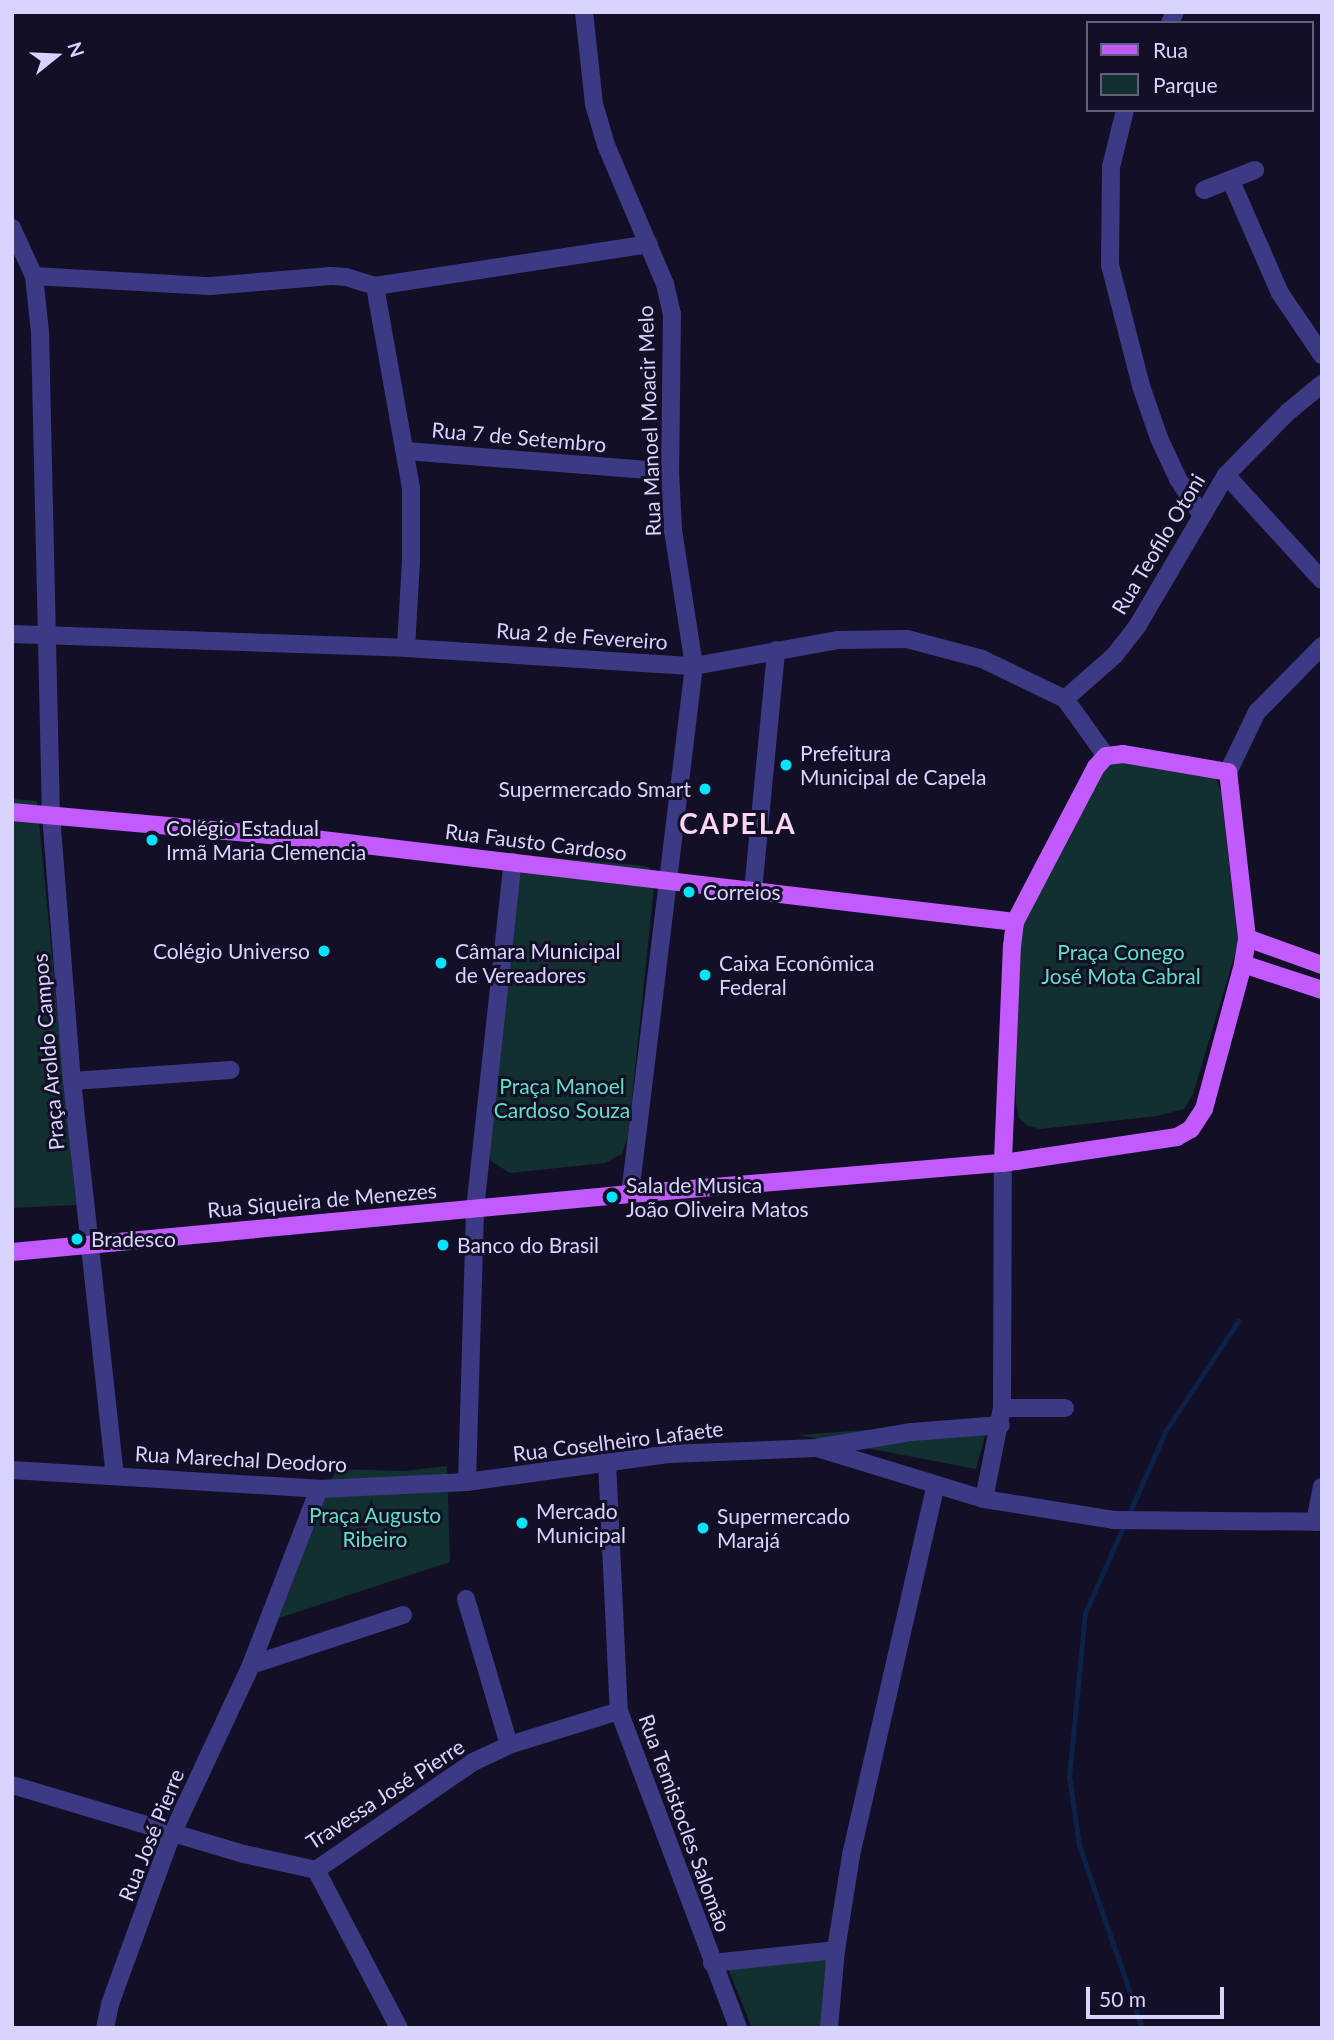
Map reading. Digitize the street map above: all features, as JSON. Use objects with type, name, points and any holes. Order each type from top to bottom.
[{"type":"main road","points":[[475,1209],[1003,1163],[1165,1140],[1191,1129],[1204,1110],[1243,964],[1247,938],[1228,772],[1123,754],[1106,756],[1096,767],[1015,922],[1003,1163]]},
{"type":"main road","points":[[12,812],[51,815]]},
{"type":"main road","name":"Rua Fausto Cardoso","points":[[51,815],[513,862],[1015,922]]},
{"type":"main road","points":[[1247,938],[1322,965]]},
{"type":"main road","points":[[1243,964],[1322,990]]},
{"type":"main road","name":"Rua Siqueira de Menezes","points":[[91,1245],[475,1209]]},
{"type":"main road","points":[[12,1252],[91,1245]]},
{"type":"street","name":"Rua Manoel Moacir Melo","points":[[584,12],[594,104],[606,145],[665,284],[673,314],[670,472],[673,530],[694,666],[670,881]]},
{"type":"street","points":[[1124,112],[1111,167],[1110,265],[1137,373],[1155,425],[1178,479],[1201,514]]},
{"type":"street","points":[[1204,190],[1255,170]]},
{"type":"street","points":[[1231,181],[1280,293],[1322,355]]},
{"type":"street","points":[[12,228],[34,276],[211,286],[331,276],[345,277],[375,286],[649,244]]},
{"type":"street","name":"Praça Aroldo Campos","points":[[34,276],[44,407],[51,815],[72,1081],[115,1476]]},
{"type":"street","points":[[375,286],[405,451],[412,522],[406,648]]},
{"type":"street","name":"Rua Teofilo Otoni","points":[[1065,699],[1114,656],[1138,625],[1174,568],[1201,514],[1226,475],[1288,412],[1322,384]]},
{"type":"street","name":"Rua 7 de Setembro","points":[[405,451],[670,472]]},
{"type":"street","points":[[1226,475],[1322,580]]},
{"type":"street","name":"Rua 2 de Fevereiro","points":[[12,634],[406,648],[694,666],[839,640],[907,639],[982,659],[1065,699],[1106,756]]},
{"type":"street","points":[[1228,772],[1257,712],[1322,646]]},
{"type":"street","points":[[753,891],[776,650]]},
{"type":"street","points":[[467,1482],[475,1209],[513,862]]},
{"type":"street","points":[[630,1194],[670,881]]},
{"type":"street","points":[[72,1081],[231,1070]]},
{"type":"street","points":[[984,1499],[1002,1417],[1003,1163]]},
{"type":"street","points":[[816,1448],[1065,1408]]},
{"type":"street","points":[[816,1448],[984,1499],[1113,1520],[1318,1522],[1322,1487]]},
{"type":"street","name":"Rua Coselheiro Lafaete","points":[[467,1482],[668,1454],[816,1448]]},
{"type":"street","name":"Rua Temistocles Salomão","points":[[607,1461],[619,1711],[738,2028]]},
{"type":"street","name":"Rua Marechal Deodoro","points":[[12,1470],[318,1489],[467,1482]]},
{"type":"street","points":[[828,2028],[836,1950],[851,1856],[936,1485]]},
{"type":"street","points":[[251,1665],[318,1489]]},
{"type":"street","points":[[466,1599],[509,1745]]},
{"type":"street","points":[[251,1665],[403,1615]]},
{"type":"street","name":"Rua José Pierre","points":[[105,2028],[110,2004],[172,1834],[251,1665]]},
{"type":"street","name":"Travessa José Pierre","points":[[12,1785],[172,1834],[316,1870],[473,1762],[509,1745],[619,1711]]},
{"type":"street","points":[[316,1870],[399,2028]]},
{"type":"street","points":[[712,1963],[836,1950]]},
{"type":"green space","name":"Praça Conego José Mota Cabral","points":[[1111,758],[1212,771],[1221,791],[1238,944],[1193,1094],[1184,1109],[1157,1116],[1040,1129],[1028,1126],[1019,1118],[1016,1102],[1012,923],[1102,768]]},
{"type":"green space","points":[[12,799],[37,801],[76,1205],[12,1208]]},
{"type":"green space","name":"Praça Manoel Cardoso Souza","points":[[532,856],[649,867],[655,877],[628,1137],[622,1154],[605,1163],[510,1173],[491,1161],[487,1141],[522,862]]},
{"type":"green space","points":[[989,1421],[976,1469],[798,1435]]},
{"type":"green space","name":"Praça Augusto Ribeiro","points":[[447,1466],[450,1562],[279,1618],[336,1469],[404,1471]]},
{"type":"green space","points":[[827,1953],[822,2028],[752,2028],[727,1966]]},
{"type":"waterway","points":[[1128,1516],[1165,1432],[1238,1321]]},
{"type":"waterway","points":[[1124,1525],[1085,1613],[1069,1777],[1079,1845],[1142,2028]]},
{"type":"place","name":"Prefeitura Municipal de Capela","points":[[786,765]]},
{"type":"place","name":"Supermercado Smart","points":[[705,789]]},
{"type":"place","name":"Colégio Estadual Irmã Maria Clemencia","points":[[152,840]]},
{"type":"place","name":"Correios","points":[[689,892]]},
{"type":"place","name":"Colégio Universo","points":[[324,951]]},
{"type":"place","name":"Câmara Municipal de Vereadores","points":[[441,963]]},
{"type":"place","name":"Caixa Econômica Federal","points":[[705,975]]},
{"type":"place","name":"Sala de Musica João Oliveira Matos","points":[[612,1197]]},
{"type":"place","name":"Bradesco","points":[[77,1239]]},
{"type":"place","name":"Banco do Brasil","points":[[443,1245]]},
{"type":"place","name":"Mercado Municipal","points":[[522,1523]]},
{"type":"place","name":"Supermercado Marajá","points":[[703,1528]]},
{"type":"district","name":"CAPELA","points":[[738,823]]}]
